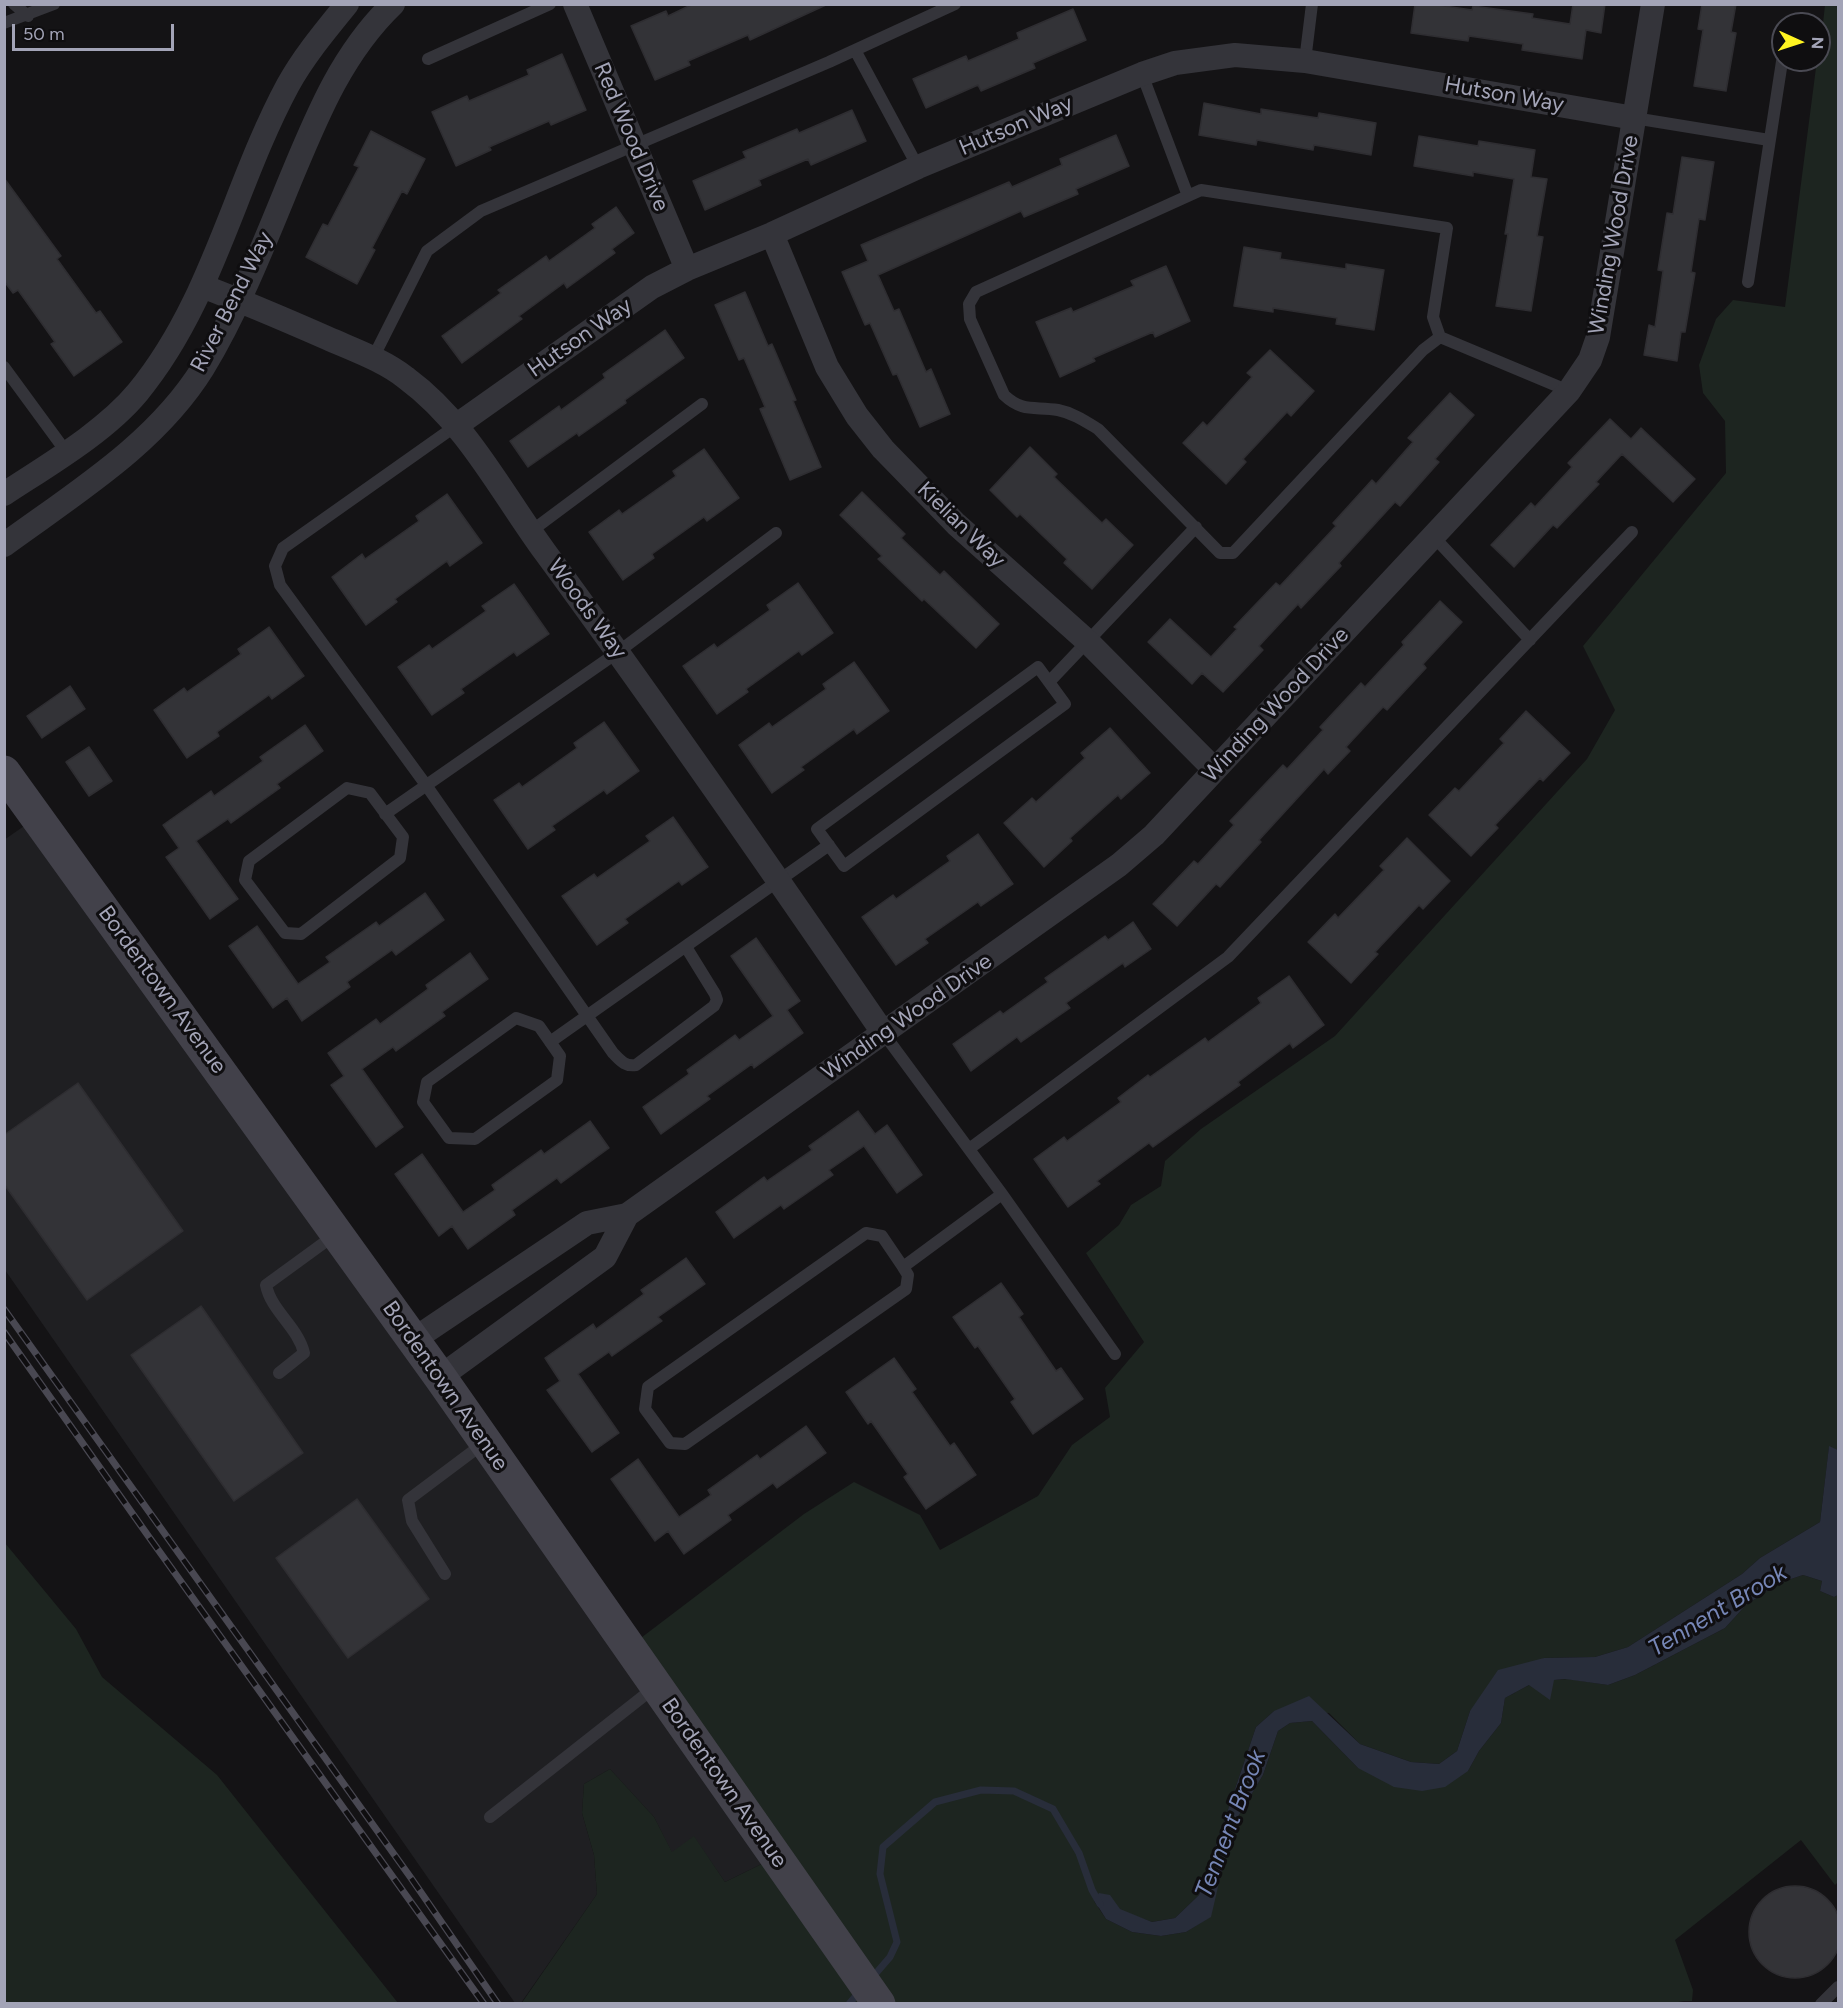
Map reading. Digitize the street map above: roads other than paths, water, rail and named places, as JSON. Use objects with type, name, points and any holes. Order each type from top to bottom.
[{"type":"main road","name":"Bordentown Avenue","points":[[4,772],[440,1377],[879,2004]]},
{"type":"street","name":"River Bend Way","points":[[4,494],[67,453],[110,420],[137,393],[174,343],[202,286],[288,85],[308,53],[347,4]]},
{"type":"street","name":"Red Wood Drive","points":[[574,4],[687,269]]},
{"type":"street","name":"Winding Wood Drive","points":[[413,1341],[587,1223],[627,1215],[1119,865],[1154,835],[1434,537],[1569,391],[1590,360],[1598,337],[1653,4]]},
{"type":"street","name":"River Bend Way","points":[[4,545],[127,454],[158,425],[202,369],[238,300],[321,105],[377,9]]},
{"type":"street","name":"Hutson Way","points":[[457,425],[652,287],[687,269],[772,234],[918,167],[1143,74],[1175,63],[1235,56],[1305,61],[1634,118]]},
{"type":"street","name":"Kielian Way","points":[[772,234],[827,367],[857,416],[883,449],[957,524],[1087,641],[1214,769]]},
{"type":"street","name":"Woods Way","points":[[202,286],[373,358],[405,376],[441,406],[457,425],[530,532],[779,880],[884,1034]]},
{"type":"street","name":"Winding Wood Drive","points":[[440,1377],[605,1257],[627,1215]]},
{"type":"lane","points":[[14,4],[28,16]]},
{"type":"lane","points":[[4,23],[28,16],[54,4]]},
{"type":"lane","points":[[428,59],[550,4]]},
{"type":"lane","points":[[373,358],[427,251],[481,211],[855,50],[955,4]]},
{"type":"lane","points":[[1305,61],[1312,4]]},
{"type":"lane","points":[[855,50],[918,167]]},
{"type":"lane","points":[[1748,282],[1780,72]]},
{"type":"lane","points":[[1143,74],[1188,196]]},
{"type":"lane","points":[[1634,118],[1769,141]]},
{"type":"lane","points":[[1440,337],[1423,350],[1233,553],[1220,553],[1098,429],[1075,415],[1058,410],[1024,408],[1012,403],[1004,395],[970,319],[969,304],[976,292],[1201,190],[1447,228],[1433,318],[1440,337],[1569,391]]},
{"type":"lane","points":[[4,367],[67,453]]},
{"type":"lane","points":[[530,532],[702,404]]},
{"type":"lane","points":[[457,425],[283,548],[275,566],[280,585],[426,785],[612,1053],[622,1063],[636,1065],[714,1006],[717,1000],[715,994],[686,947]]},
{"type":"lane","points":[[1049,682],[1196,527]]},
{"type":"lane","points":[[969,1149],[1228,957],[1632,532]]},
{"type":"lane","points":[[385,814],[618,652],[776,534]]},
{"type":"lane","points":[[1434,537],[1530,640]]},
{"type":"lane","points":[[1038,667],[1049,682],[1065,704],[844,866],[817,829],[1038,667]]},
{"type":"lane","points":[[347,789],[370,793],[385,814],[403,837],[400,858],[301,934],[285,933],[245,880],[249,861],[347,789]]},
{"type":"lane","points":[[550,1042],[829,845]]},
{"type":"lane","points":[[516,1018],[539,1026],[550,1042],[561,1056],[557,1080],[476,1139],[449,1138],[423,1102],[427,1082],[516,1018]]},
{"type":"lane","points":[[884,1034],[1002,1194],[1115,1354]]},
{"type":"lane","points":[[903,1267],[1002,1194]]},
{"type":"lane","points":[[279,1372],[304,1353],[301,1340],[268,1296],[266,1285],[337,1233]]},
{"type":"lane","points":[[866,1233],[882,1236],[903,1267],[908,1275],[906,1289],[685,1444],[670,1443],[645,1408],[648,1387],[866,1233]]},
{"type":"lane","points":[[445,1574],[411,1521],[408,1500],[485,1442]]},
{"type":"lane","points":[[490,1817],[656,1687]]},
{"type":"lane","points":[[1821,2004],[1839,1987]]},
{"type":"water","points":[[1829,1446],[1838,1450],[1838,1595],[1834,1597],[1820,1591],[1822,1581],[1803,1575],[1779,1583],[1746,1605],[1725,1628],[1635,1675],[1608,1685],[1565,1679],[1554,1680],[1550,1700],[1529,1685],[1505,1698],[1501,1723],[1479,1751],[1468,1771],[1445,1787],[1422,1791],[1394,1787],[1358,1768],[1312,1721],[1290,1723],[1278,1731],[1263,1775],[1232,1827],[1211,1917],[1186,1932],[1161,1936],[1132,1932],[1106,1919],[1094,1900],[1099,1893],[1110,1895],[1120,1909],[1152,1922],[1175,1918],[1199,1895],[1256,1727],[1274,1711],[1309,1696],[1360,1744],[1411,1762],[1439,1764],[1457,1751],[1470,1711],[1498,1670],[1544,1658],[1595,1657],[1628,1647],[1742,1574],[1760,1558],[1820,1522]]},
{"type":"waterway","name":"Tennent Brook","points":[[871,1979],[890,1957],[897,1942],[880,1874],[883,1847],[935,1802],[981,1790],[1014,1791],[1053,1809],[1079,1853],[1092,1890],[1100,1904]]},
{"type":"waterway","name":"Tennent Brook","points":[[849,2004],[859,1992]]},
{"type":"railway","points":[[4,1309],[411,1878],[498,2004]]},
{"type":"railway","points":[[4,1332],[484,2004]]}]
